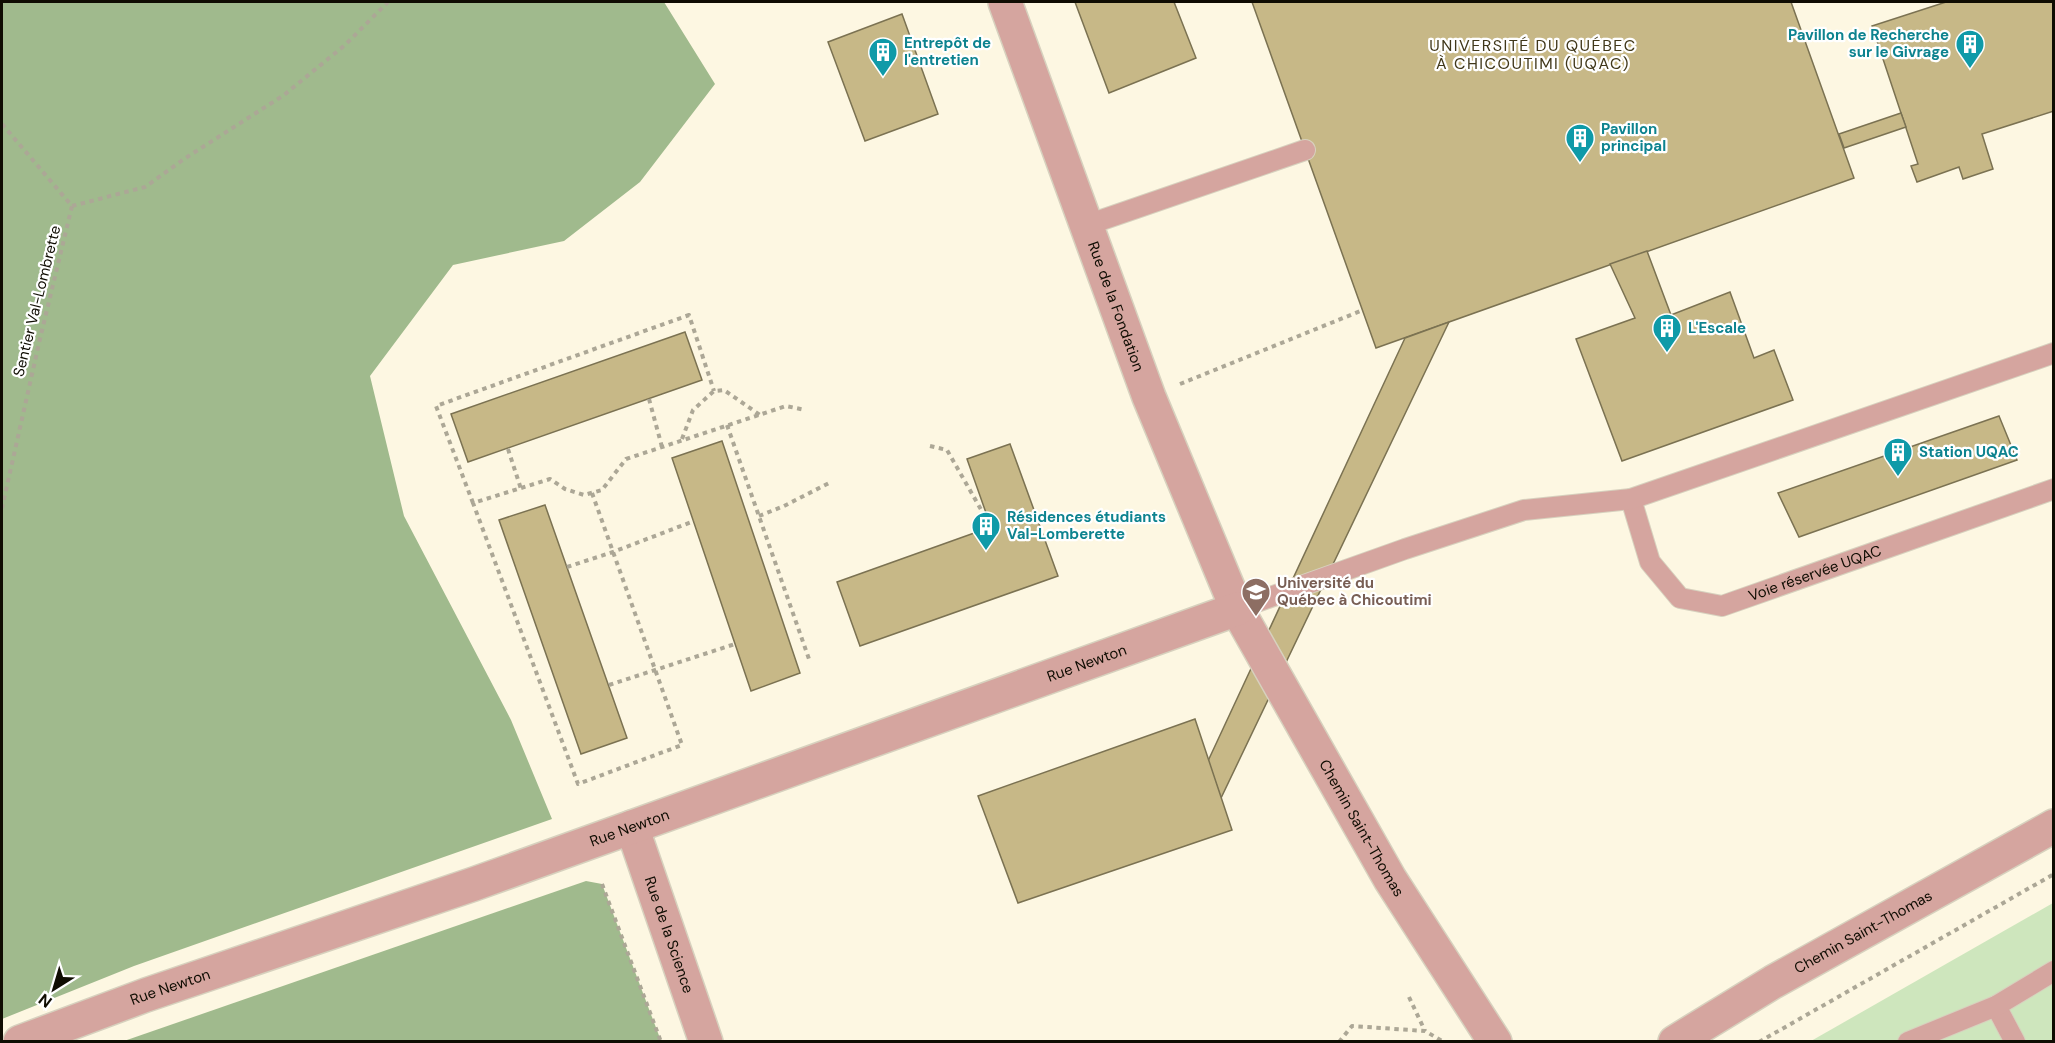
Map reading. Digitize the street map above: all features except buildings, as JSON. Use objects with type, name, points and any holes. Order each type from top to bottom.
[{"type":"street","name":"Rue de la Fondation","points":[[1005,2],[1149,397],[1237,609]]},
{"type":"street","name":"Rue Newton","points":[[20,1041],[146,995],[474,884],[1237,609]]},
{"type":"street","name":"Chemin Saint-Thomas","points":[[1237,609],[1390,879],[1495,1041]]},
{"type":"street","name":"Chemin Saint-Thomas","points":[[1675,1041],[1773,982],[2054,826]]},
{"type":"street","name":"Rue de la Science","points":[[632,827],[706,1041]]},
{"type":"lane","points":[[1087,225],[1305,150]]},
{"type":"lane","points":[[1237,609],[1405,549],[1524,510],[1631,499],[2054,353]]},
{"type":"lane","name":"Voie réservée UQAC","points":[[1631,499],[1650,562],[1680,598],[1722,606],[2054,489]]},
{"type":"lane","points":[[1908,1041],[1996,1006],[2054,971]]},
{"type":"lane","points":[[1996,1006],[2015,1041]]},
{"type":"path","points":[[2,124],[72,206],[145,187],[284,94],[345,45],[388,2]]},
{"type":"path","name":"Sentier Val-Lombrette","points":[[2,508],[72,206]]},
{"type":"path","points":[[1149,397],[1363,310]]},
{"type":"path","points":[[592,493],[682,745],[578,784],[436,406],[688,315],[714,391]]},
{"type":"path","points":[[682,440],[693,410],[714,391],[724,390],[760,415]]},
{"type":"path","points":[[649,399],[662,447]]},
{"type":"path","points":[[473,503],[550,479],[565,489],[584,495],[592,493],[602,490],[626,459],[786,406],[805,410]]},
{"type":"path","points":[[727,425],[809,659]]},
{"type":"path","points":[[930,446],[946,450],[991,527]]},
{"type":"path","points":[[508,448],[521,489]]},
{"type":"path","points":[[759,516],[831,482]]},
{"type":"path","points":[[567,567],[694,521]]},
{"type":"path","points":[[609,685],[735,644]]},
{"type":"path","points":[[1759,1041],[2054,874]]},
{"type":"path","points":[[602,884],[662,1041]]},
{"type":"path","points":[[1409,997],[1425,1031]]},
{"type":"path","points":[[1339,1041],[1352,1026],[1425,1031],[1444,1041]]},
{"type":"green space","points":[[2,2],[664,2],[715,84],[640,182],[564,241],[453,265],[370,376],[404,516],[511,720],[552,819],[134,966],[2,1019]]},
{"type":"green space","points":[[586,881],[602,884],[661,1041],[124,1041]]},
{"type":"green space","points":[[2053,903],[2053,1041],[1811,1041]]},
{"type":"place","name":"Pavillon de Recherche sur le Givrage","points":[[1970,70]]},
{"type":"place","name":"Entrepôt de l'entretien","points":[[883,78]]},
{"type":"place","name":"Pavillon principal","points":[[1580,164]]},
{"type":"place","name":"L'Escale","points":[[1667,354]]},
{"type":"place","name":"Station UQAC","points":[[1898,478]]},
{"type":"place","name":"Résidences étudiants Val-Lomberette","points":[[986,552]]},
{"type":"place","name":"Université du Québec à Chicoutimi","points":[[1256,618]]},
{"type":"district","name":"UNIVERSITÉ DU QUÉBEC À CHICOUTIMI (UQAC)","points":[[1533,54]]}]
